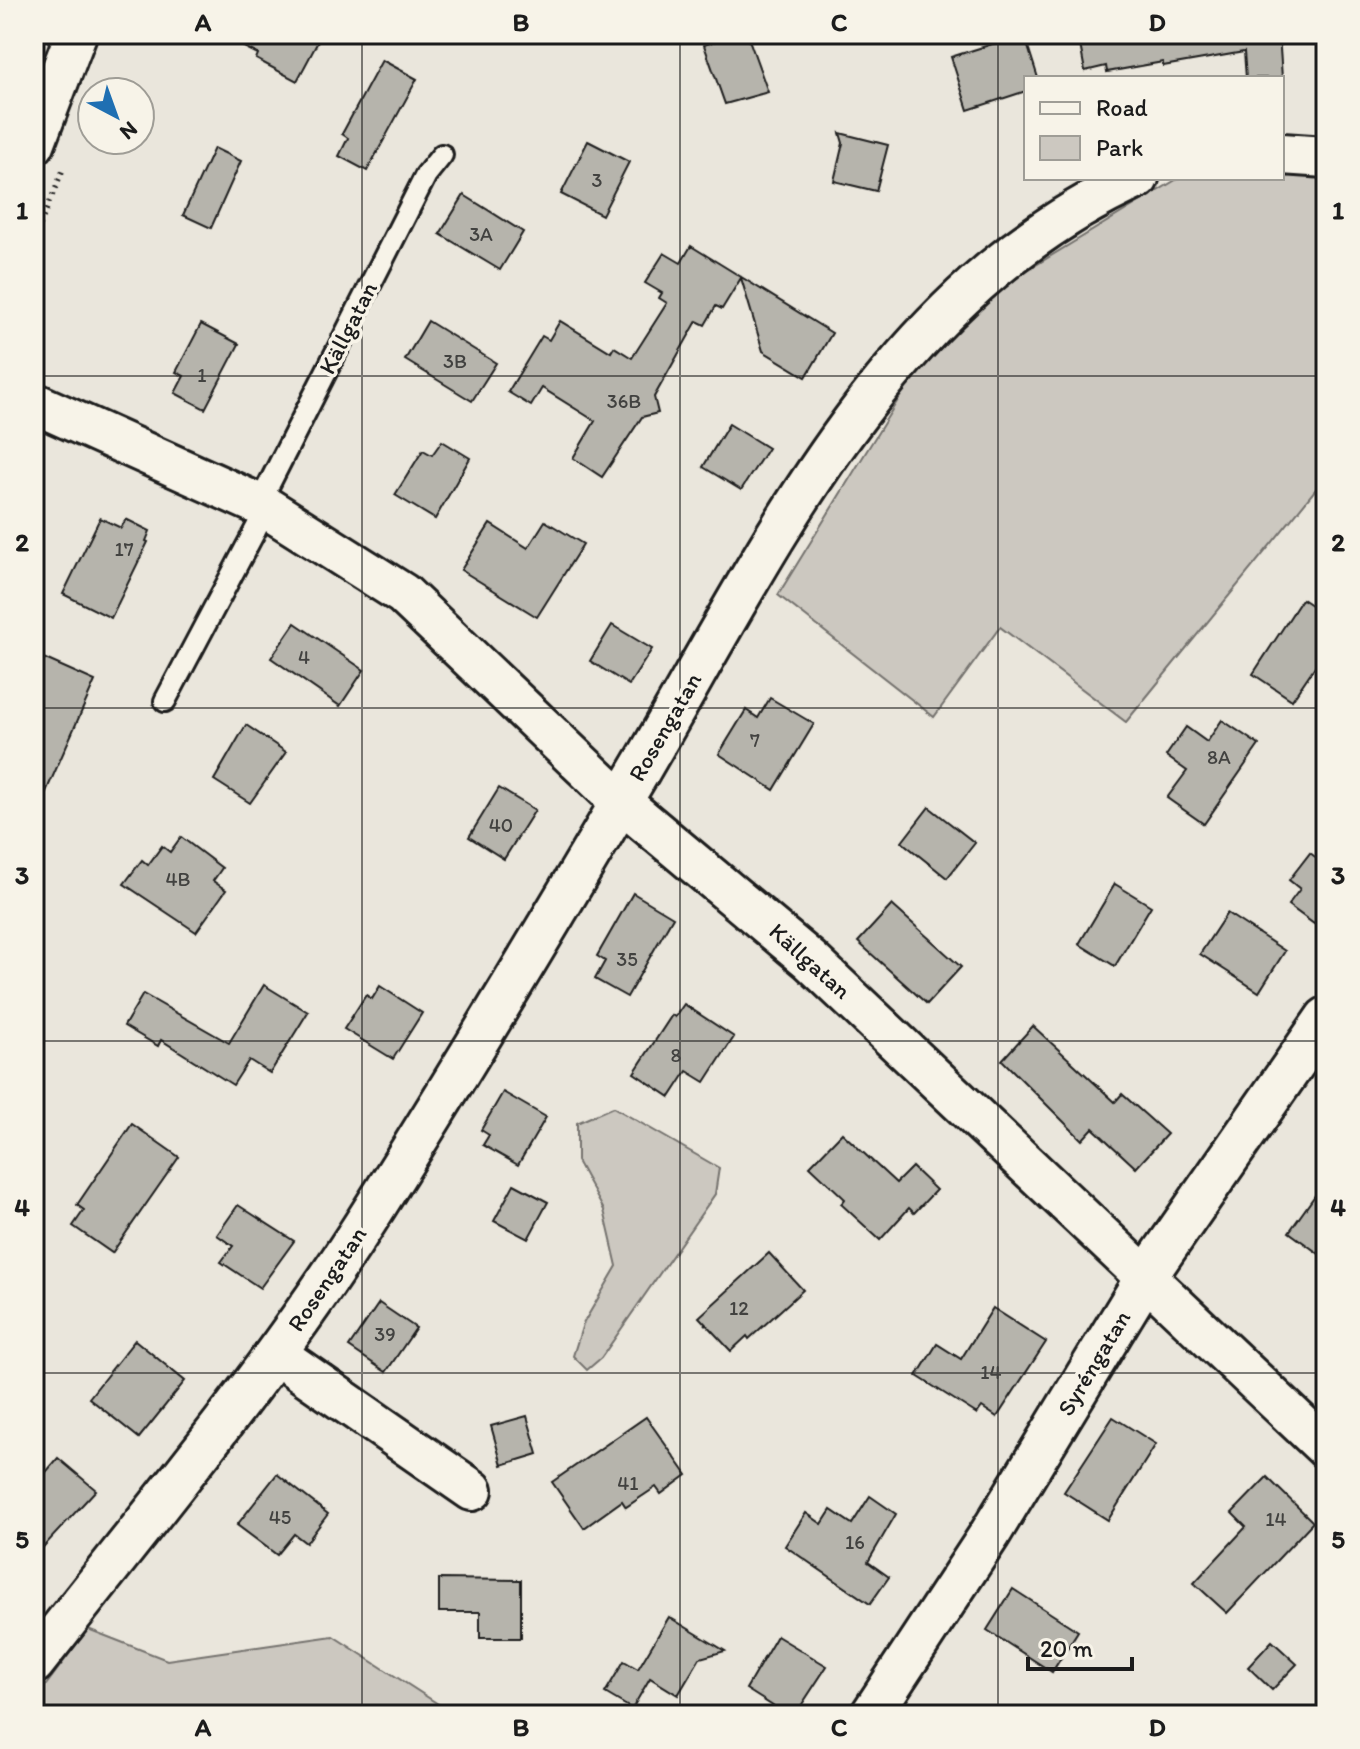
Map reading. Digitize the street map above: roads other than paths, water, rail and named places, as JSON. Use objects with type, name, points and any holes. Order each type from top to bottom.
[{"type":"street","points":[[34,144],[76,34]]},
{"type":"street","points":[[1284,154],[1326,157]]},
{"type":"street","name":"Rosengatan","points":[[34,1663],[306,1314],[374,1209],[621,802],[756,567],[857,411],[906,352],[971,284],[1024,242],[1094,198],[1134,180]]},
{"type":"street","name":"Källgatan","points":[[34,403],[263,506],[403,594],[621,802],[783,935],[1326,1448]]},
{"type":"street","name":"Syréngatan","points":[[871,1715],[990,1534],[1146,1277],[1326,1018]]},
{"type":"street","name":"Rosengatan","points":[[276,1354],[472,1490]]},
{"type":"lane","name":"Källgatan","points":[[165,701],[426,175],[442,155]]}]
